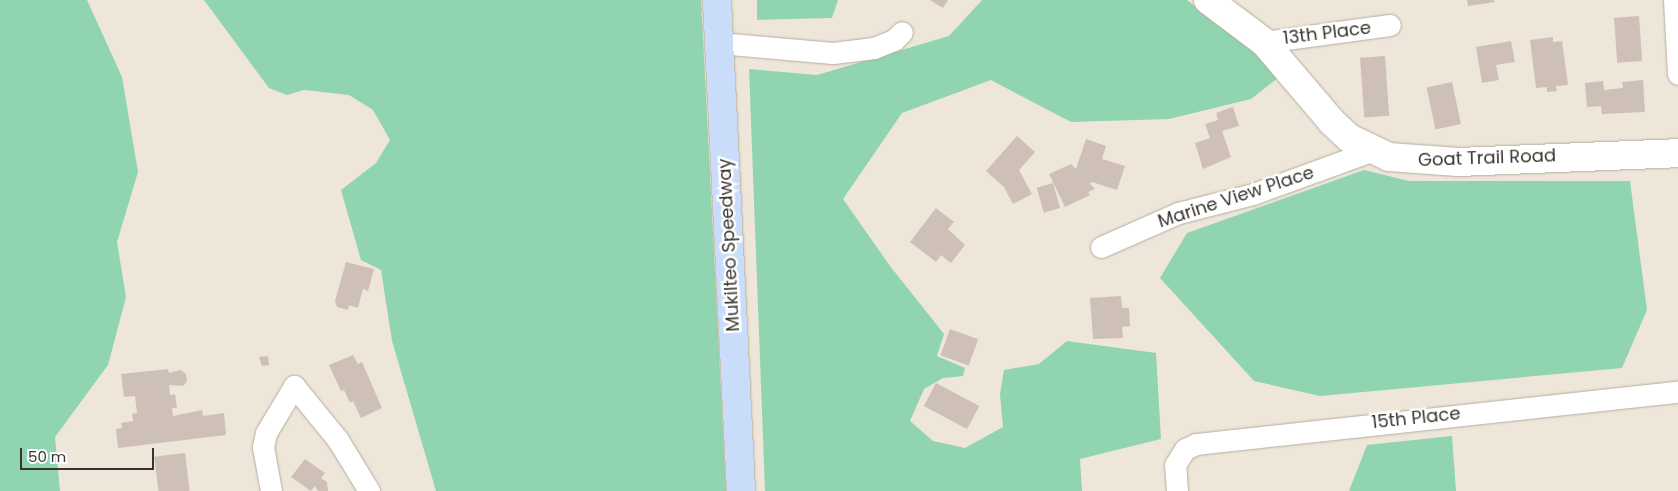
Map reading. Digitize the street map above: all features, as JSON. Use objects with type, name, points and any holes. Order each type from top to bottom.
[{"type":"main road","name":"Mukilteo Speedway","points":[[717,0],[741,491]]},
{"type":"street","name":"Goat Trail Road","points":[[1208,0],[1264,42],[1332,122],[1349,138],[1371,151],[1389,157],[1432,162],[1678,153]]},
{"type":"street","points":[[1674,0],[1678,74]]},
{"type":"street","name":"13th Place","points":[[1264,42],[1390,25]]},
{"type":"street","points":[[719,43],[833,53],[874,48],[894,40],[902,32]]},
{"type":"street","name":"Marine View Place","points":[[1101,247],[1178,213],[1252,194],[1371,151]]},
{"type":"street","points":[[271,491],[263,447],[266,433],[294,386],[338,440],[369,491]]},
{"type":"street","name":"15th Place","points":[[1175,483],[1176,464],[1185,449],[1216,440],[1678,392]]},
{"type":"green space","points":[[0,0],[87,0],[122,77],[138,172],[117,242],[126,297],[108,365],[55,437],[60,491],[0,491]]},
{"type":"green space","points":[[204,0],[701,0],[726,491],[436,491],[392,341],[381,270],[361,260],[341,190],[376,163],[390,140],[373,110],[349,95],[304,90],[287,95],[269,88]]},
{"type":"green space","points":[[757,0],[838,0],[832,18],[757,20]]},
{"type":"green space","points":[[982,0],[1187,0],[1258,56],[1279,77],[1251,99],[1169,119],[1071,122],[991,80],[902,113],[843,199],[890,266],[944,334],[937,356],[965,368],[963,376],[943,378],[924,389],[910,421],[933,441],[965,448],[1003,427],[1000,394],[1004,370],[1039,364],[1067,341],[1156,353],[1161,439],[1080,459],[1082,491],[765,491],[749,69],[817,75],[949,36]]},
{"type":"green space","points":[[1364,170],[1409,181],[1630,181],[1647,310],[1622,368],[1320,396],[1254,381],[1160,278],[1187,233]]},
{"type":"green space","points":[[1452,436],[1456,491],[1349,491],[1367,445]]},
{"type":"building","points":[[930,0],[948,0],[943,8]]},
{"type":"building","points":[[1467,0],[1494,0],[1495,2],[1468,6]]},
{"type":"building","points":[[1639,16],[1642,61],[1617,63],[1614,18]]},
{"type":"building","points":[[1553,37],[1553,42],[1562,41],[1568,85],[1556,86],[1557,91],[1547,92],[1547,87],[1536,88],[1530,40]]},
{"type":"building","points":[[1511,41],[1515,62],[1496,65],[1499,80],[1482,83],[1476,47]]},
{"type":"building","points":[[1385,56],[1389,116],[1364,118],[1360,58]]},
{"type":"building","points":[[1643,80],[1645,112],[1602,114],[1601,106],[1587,107],[1585,83],[1603,81],[1604,90],[1623,88],[1622,82]]},
{"type":"building","points":[[1452,82],[1461,124],[1436,129],[1427,87]]},
{"type":"building","points":[[1233,107],[1239,126],[1222,131],[1231,157],[1203,169],[1195,143],[1210,138],[1205,124],[1218,120],[1216,113]]},
{"type":"building","points":[[1017,136],[1035,152],[1019,170],[1032,194],[1013,204],[1004,187],[986,171]]},
{"type":"building","points":[[1086,139],[1106,146],[1102,159],[1125,166],[1117,190],[1092,182],[1090,184],[1095,189],[1088,192],[1090,195],[1065,207],[1049,174],[1071,164],[1076,169]]},
{"type":"building","points":[[1053,183],[1060,208],[1044,213],[1037,188]]},
{"type":"building","points":[[936,208],[954,222],[948,229],[965,245],[951,263],[941,255],[936,262],[910,242]]},
{"type":"building","points":[[346,262],[374,269],[368,291],[363,289],[358,308],[349,305],[348,310],[337,307],[335,301]]},
{"type":"building","points":[[1121,296],[1122,308],[1129,308],[1130,326],[1122,327],[1123,338],[1093,339],[1090,298]]},
{"type":"building","points":[[950,329],[978,339],[969,366],[940,355]]},
{"type":"building","points":[[353,355],[358,364],[362,362],[382,408],[361,418],[353,401],[350,403],[344,390],[341,391],[329,365]]},
{"type":"building","points":[[268,356],[269,365],[262,366],[259,357]]},
{"type":"building","points":[[168,369],[169,373],[181,370],[186,374],[187,381],[183,386],[169,385],[170,395],[175,394],[177,408],[172,408],[173,416],[202,410],[203,416],[224,413],[226,435],[118,448],[116,429],[122,428],[121,423],[133,421],[132,414],[137,413],[135,396],[124,397],[121,374]]},
{"type":"building","points":[[936,383],[979,406],[967,429],[924,406]]},
{"type":"building","points":[[185,453],[190,491],[158,491],[154,457]]},
{"type":"building","points":[[305,459],[325,473],[321,478],[327,482],[328,491],[318,491],[315,486],[311,491],[291,477]]}]
